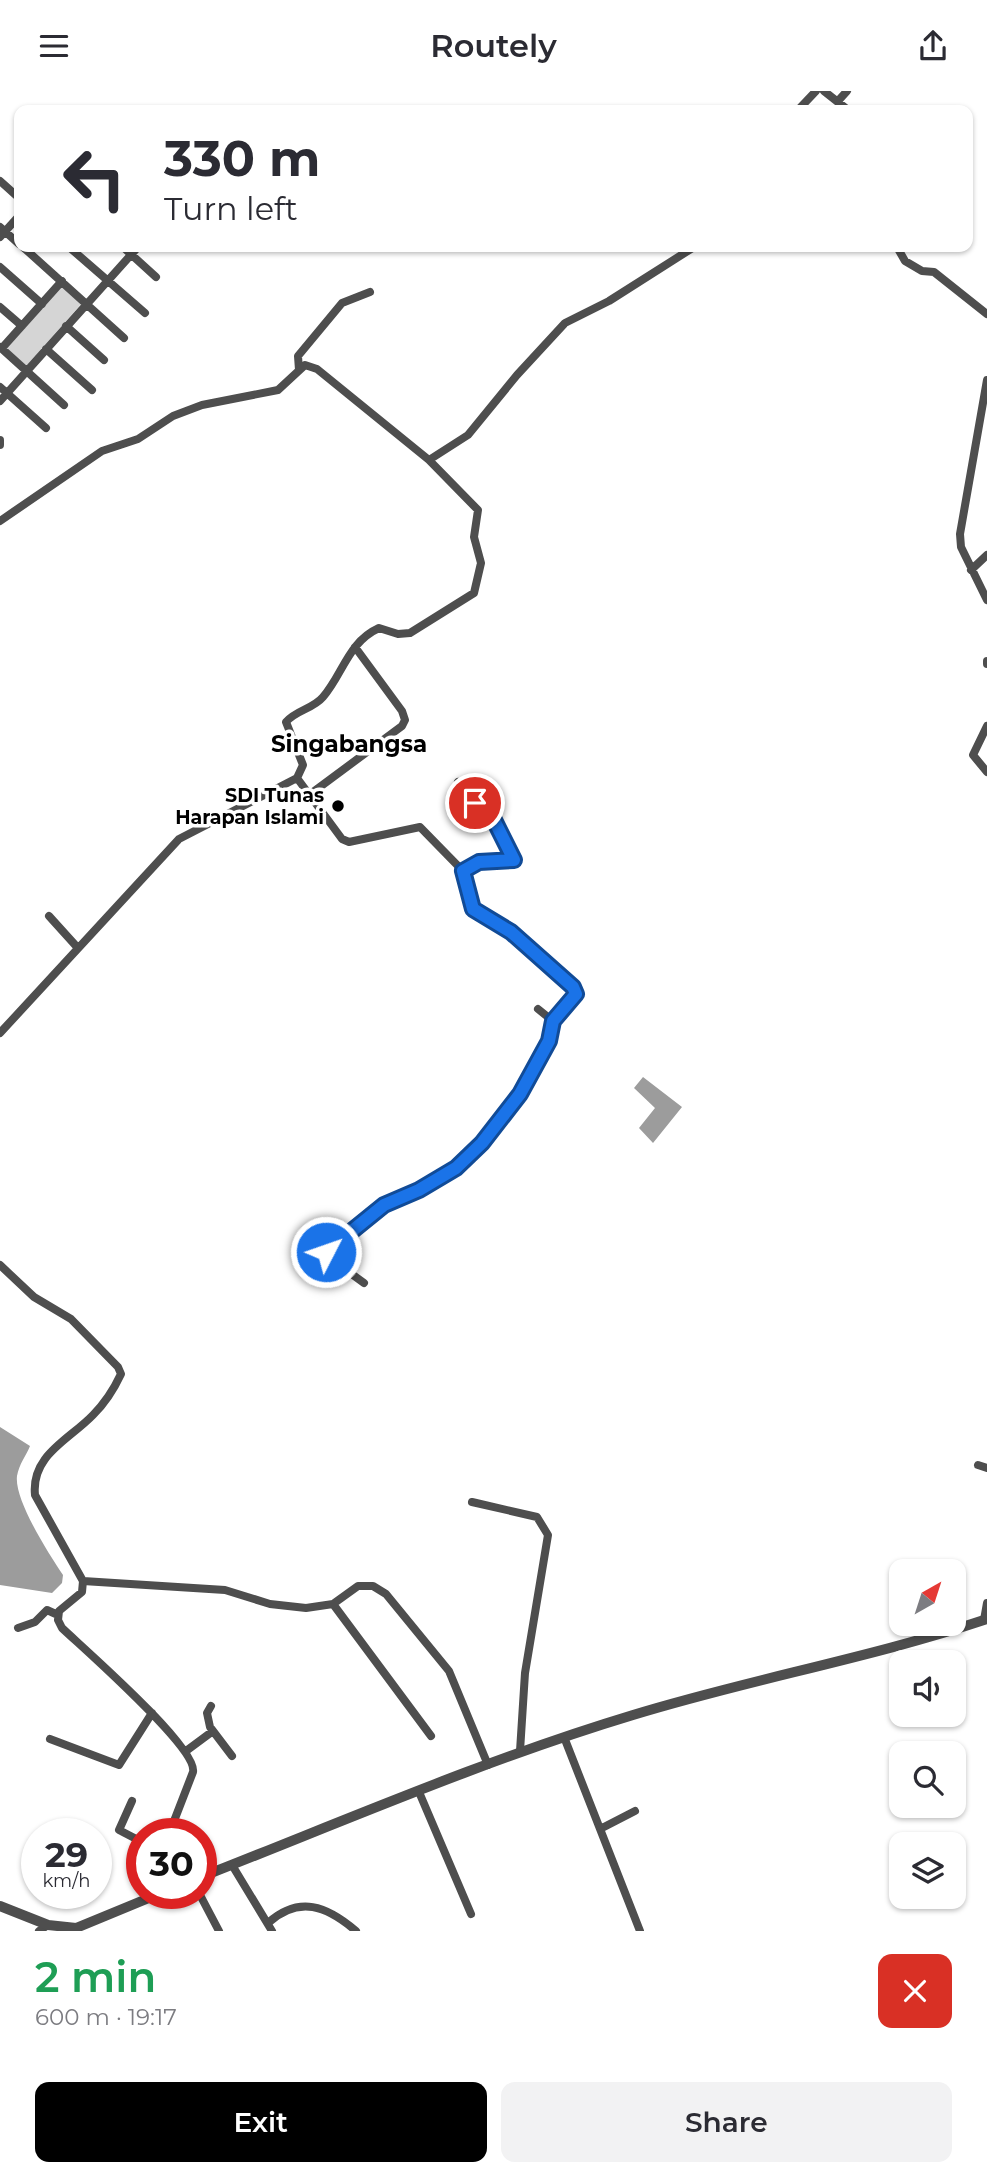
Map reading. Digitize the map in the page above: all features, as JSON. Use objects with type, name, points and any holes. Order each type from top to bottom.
[{"type":"street","points":[[803,105],[816,91]]},
{"type":"street","points":[[824,91],[842,105]]},
{"type":"street","points":[[838,101],[847,91]]},
{"type":"street","points":[[0,181],[14,194]]},
{"type":"street","points":[[29,252],[124,338]]},
{"type":"street","points":[[75,252],[145,313]]},
{"type":"street","points":[[129,252],[156,277]]},
{"type":"street","points":[[429,460],[468,435],[565,323],[609,301],[684,252]]},
{"type":"street","points":[[900,252],[905,261],[939,275],[987,314]]},
{"type":"street","points":[[0,401],[3,390],[27,371],[132,254]]},
{"type":"street","points":[[0,267],[42,304]]},
{"type":"street","points":[[62,281],[1,348],[64,405]]},
{"type":"street","points":[[299,370],[298,356],[339,306],[370,292]]},
{"type":"street","points":[[0,307],[22,326]]},
{"type":"street","points":[[66,326],[104,360]]},
{"type":"street","points":[[46,349],[92,390]]},
{"type":"street","points":[[0,521],[102,451],[138,439],[173,416],[202,405],[278,390],[299,370],[309,365],[429,460],[478,510],[474,537],[481,563],[477,586],[469,598],[410,633],[398,634],[379,628],[355,647],[323,698],[295,713],[286,722],[303,765],[297,778],[214,824],[187,832],[0,1033]]},
{"type":"street","points":[[987,380],[960,534],[961,547],[987,600]]},
{"type":"street","points":[[3,390],[46,428]]},
{"type":"street","points":[[971,570],[987,555]]},
{"type":"street","points":[[309,795],[402,726],[405,720],[402,711],[355,647]]},
{"type":"street","points":[[987,726],[973,755],[987,772]]},
{"type":"street","points":[[297,778],[342,839],[357,842],[420,827],[463,871],[469,900],[477,913],[511,932],[575,989],[576,994],[553,1021],[549,1041],[520,1094],[482,1143],[456,1168],[419,1190],[384,1205],[326,1250],[342,1268],[364,1283]]},
{"type":"street","points":[[458,782],[493,818],[514,860],[479,862],[463,871]]},
{"type":"street","points":[[49,916],[78,947]]},
{"type":"street","points":[[538,1009],[553,1021]]},
{"type":"street","points":[[0,1265],[34,1297],[71,1319],[118,1367],[121,1374],[97,1411],[47,1455],[33,1484],[40,1508],[83,1581],[82,1592],[58,1615]]},
{"type":"street","points":[[472,1502],[537,1517],[548,1535],[525,1672],[520,1751]]},
{"type":"street","points":[[83,1581],[225,1590],[270,1604],[306,1608],[333,1604],[358,1586],[373,1586],[386,1594],[449,1671],[488,1765]]},
{"type":"street","points":[[217,1871],[520,1751],[632,1715],[876,1653],[985,1620],[987,1603]]},
{"type":"street","points":[[333,1604],[431,1735]]},
{"type":"street","points":[[18,1628],[35,1622],[47,1610],[58,1615],[62,1628],[152,1713],[186,1751],[193,1761],[193,1772],[175,1818]]},
{"type":"street","points":[[211,1706],[207,1719],[232,1756]]},
{"type":"street","points":[[50,1739],[119,1765],[152,1713]]},
{"type":"street","points":[[186,1751],[213,1731]]},
{"type":"street","points":[[564,1737],[602,1828],[617,1879],[629,1899],[640,1931]]},
{"type":"street","points":[[419,1792],[471,1914]]},
{"type":"street","points":[[126,1834],[119,1830],[132,1801]]},
{"type":"street","points":[[602,1828],[635,1811]]},
{"type":"street","points":[[232,1865],[270,1927],[287,1909],[305,1904],[324,1909],[356,1931]]},
{"type":"street","points":[[0,1906],[43,1928],[76,1928],[126,1907]]},
{"type":"street","points":[[207,1909],[219,1931]]},
{"type":"shaded area","points":[[62,285],[82,303],[26,366],[6,348]]},
{"type":"shaded area","points":[[643,1077],[682,1107],[653,1143],[639,1128],[655,1108],[634,1088]]},
{"type":"shaded area","points":[[0,1427],[30,1446],[18,1472],[18,1486],[34,1527],[63,1575],[62,1583],[52,1593],[0,1585]]},
{"type":"place","name":"SDI Tunas Harapan Islami","points":[[338,806]]},
{"type":"district","name":"Singabangsa","points":[[349,744]]},
{"type":"route","points":[[326,1252],[384,1205],[419,1190],[456,1168],[482,1143],[498,1126],[520,1094],[549,1041],[553,1021],[576,994],[573,987],[511,932],[473,909],[463,871],[466,867],[479,862],[492,864],[514,860],[497,831],[493,818],[475,803]]}]
